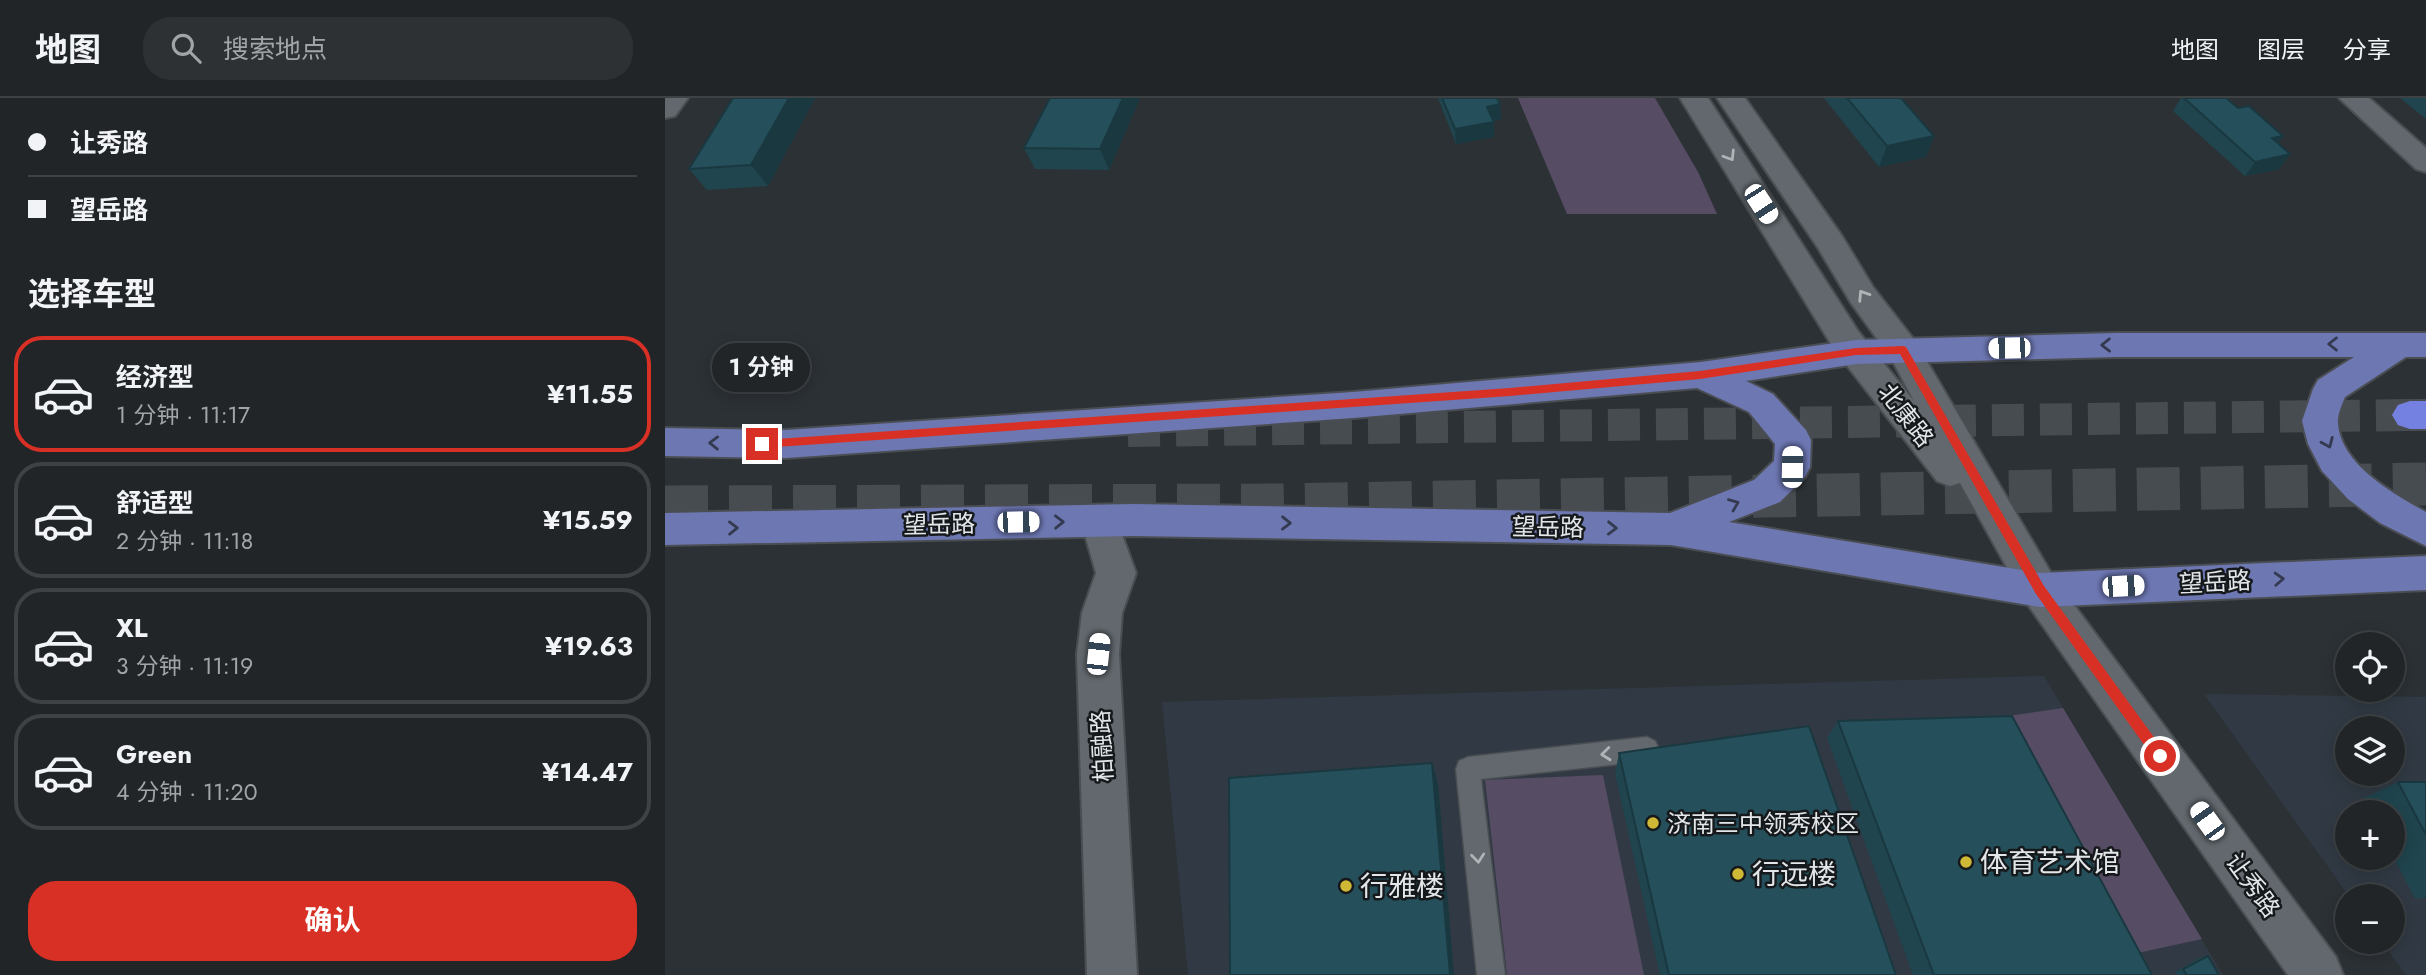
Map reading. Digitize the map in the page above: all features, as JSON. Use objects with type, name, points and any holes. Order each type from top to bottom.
[{"type":"main road","points":[[665,110],[674,98]]},
{"type":"main road","name":"北康路","points":[[1694,98],[1856,352],[2040,590]]},
{"type":"main road","name":"北康路","points":[[1731,98],[1831,243],[1862,295],[1903,350],[2040,590]]},
{"type":"main road","points":[[2353,98],[2426,163]]},
{"type":"main road","points":[[665,442],[786,444],[1340,406],[1700,375],[1856,352],[2116,345],[2414,344]]},
{"type":"main road","points":[[2414,344],[2330,388],[2320,424],[2337,465],[2385,509],[2426,530]]},
{"type":"main road","points":[[1671,529],[1767,491],[1792,467],[1793,440],[1761,404],[1700,375]]},
{"type":"main road","name":"望岳路","points":[[665,529],[1100,521],[1671,529],[2040,590],[2426,573]]},
{"type":"main road","name":"柏融路","points":[[1100,521],[1116,573],[1102,613],[1098,654],[1112,975]]},
{"type":"main road","name":"让秀路","points":[[2040,590],[2318,975]]},
{"type":"lane","points":[[1491,975],[1468,769],[1672,747]]},
{"type":"shaded area","points":[[1518,98],[1655,98],[1698,172],[1717,214],[1567,214]]},
{"type":"shaded area","name":"济南三中领秀校区","points":[[2044,676],[2223,975],[1188,975],[1162,702]]},
{"type":"shaded area","points":[[2204,694],[2335,696],[2335,702],[2405,702],[2405,697],[2426,697],[2426,975],[2406,975],[2391,954],[2405,954],[2405,884],[2340,884]]},
{"type":"shaded area","points":[[2063,708],[2202,939],[2133,954],[2008,716]]},
{"type":"shaded area","points":[[1603,775],[1644,975],[1507,975],[1485,780]]},
{"type":"building","points":[[733,98],[789,98],[751,165],[689,169]]},
{"type":"building","points":[[1050,98],[1123,98],[1100,149],[1024,148]]},
{"type":"building","points":[[1442,98],[1497,98],[1500,104],[1487,107],[1494,122],[1455,129]]},
{"type":"building","points":[[1847,98],[1901,98],[1934,136],[1887,146]]},
{"type":"building","points":[[2184,98],[2226,98],[2238,108],[2249,106],[2283,136],[2272,138],[2290,154],[2255,162]]},
{"type":"building","name":"体育艺术馆","points":[[2012,716],[2152,975],[1934,975],[1838,721]]},
{"type":"building","name":"行远楼","points":[[1809,726],[1896,975],[1669,975],[1619,753]]},
{"type":"building","name":"行雅楼","points":[[1432,763],[1450,975],[1230,975],[1229,778]]},
{"type":"building","points":[[2405,782],[2426,782],[2426,835],[2400,786],[2405,786]]},
{"type":"building","points":[[2208,956],[2219,975],[2187,975],[2183,969]]},
{"type":"tunnel","points":[[1128,431],[2410,415]]},
{"type":"tunnel","points":[[665,507],[1282,505],[2426,484]]},
{"type":"place","name":"济南三中领秀校区","points":[[1653,823]]},
{"type":"place","name":"体育艺术馆","points":[[1966,862]]},
{"type":"place","name":"行远楼","points":[[1738,874]]},
{"type":"place","name":"行雅楼","points":[[1346,886]]},
{"type":"route","points":[[762,444],[1353,405],[1700,375],[1856,352],[1903,350],[2040,590],[2160,756]]}]
